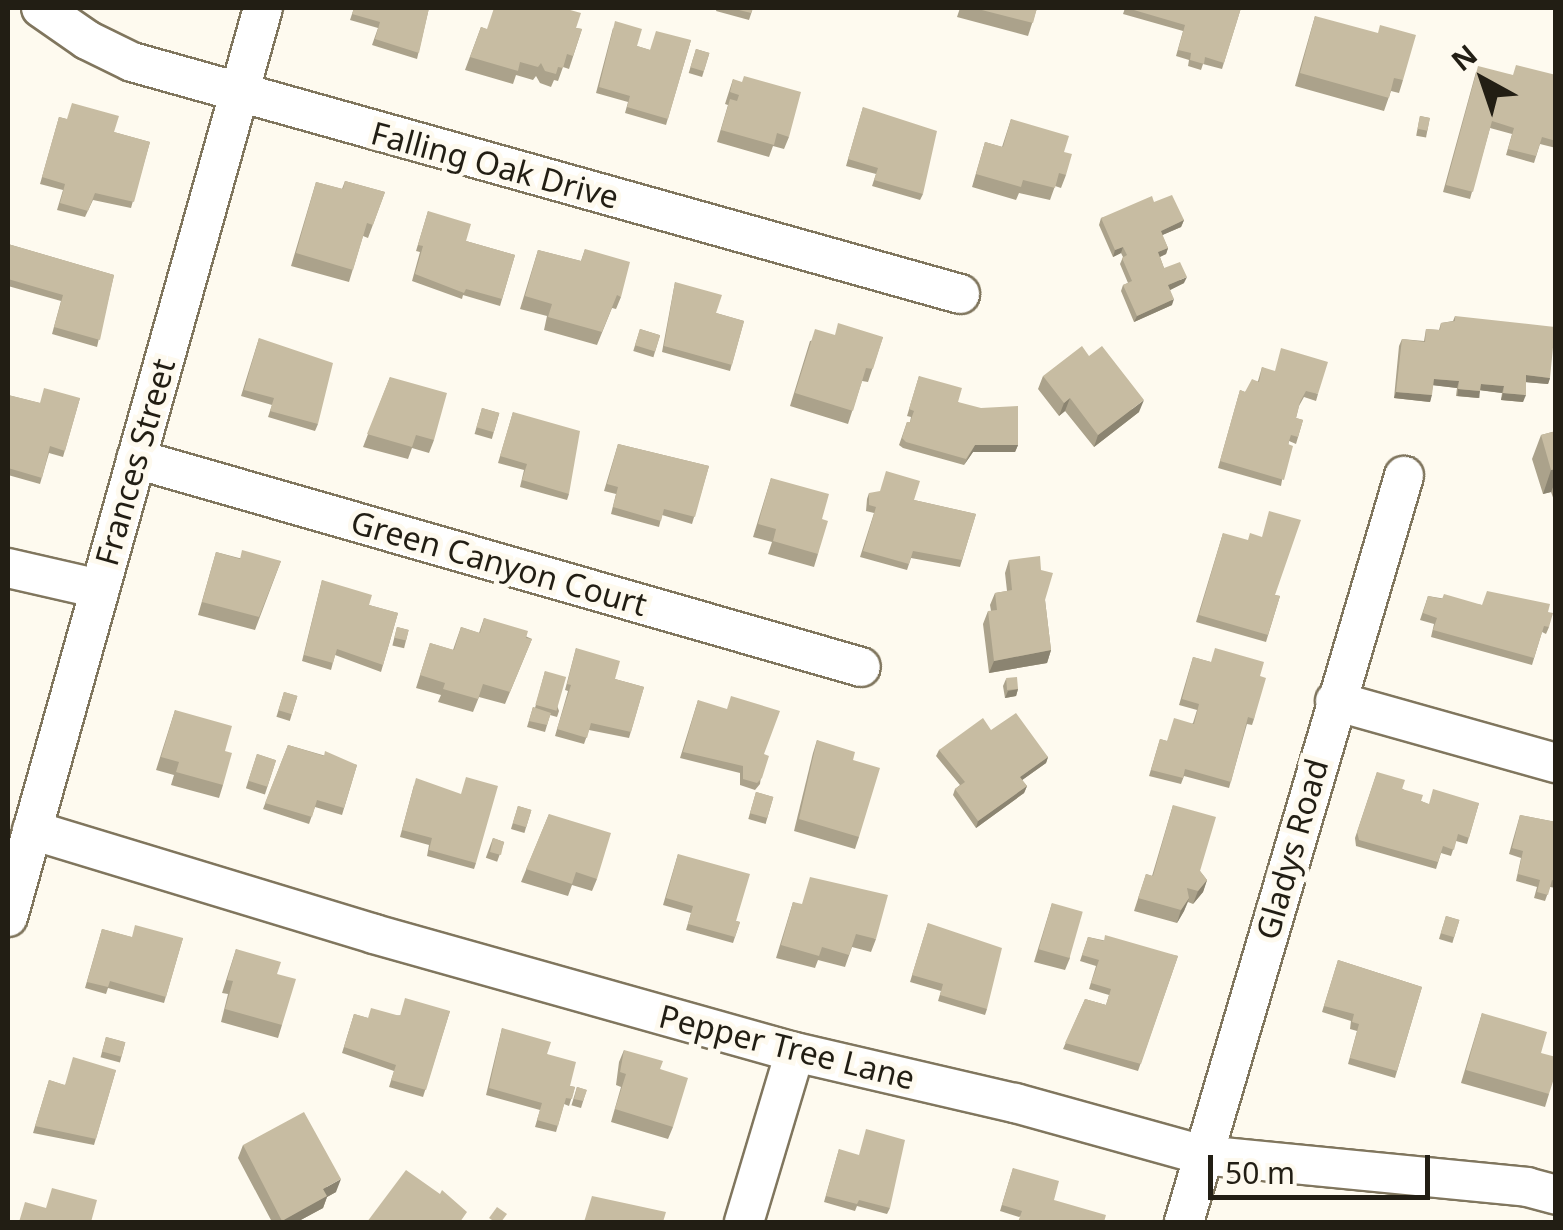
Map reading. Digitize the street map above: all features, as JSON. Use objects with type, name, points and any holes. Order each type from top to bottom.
[{"type":"street","name":"Falling Oak Drive","points":[[42,8],[88,40],[132,62],[238,95],[960,294]]},
{"type":"street","name":"Frances Street","points":[[8,917],[263,8]]},
{"type":"street","name":"Green Canyon Court","points":[[136,458],[861,667]]},
{"type":"street","name":"Gladys Road","points":[[1184,1222],[1404,476]]},
{"type":"street","points":[[8,568],[100,589]]},
{"type":"street","points":[[1335,701],[1556,763]]},
{"type":"street","name":"Pepper Tree Lane","points":[[32,830],[374,934],[795,1052],[1015,1103],[1202,1156],[1527,1187],[1556,1195]]},
{"type":"street","points":[[744,1222],[795,1052]]},
{"type":"building","points":[[354,8],[429,8],[419,53],[375,39],[380,22],[352,14]]},
{"type":"building","points":[[494,8],[563,8],[581,13],[576,28],[582,29],[573,56],[567,54],[563,68],[558,67],[556,74],[545,71],[541,63],[538,67],[520,62],[518,71],[470,57],[481,27],[487,29]]},
{"type":"building","points":[[974,8],[1037,8],[1033,23]]},
{"type":"building","points":[[1127,8],[1241,8],[1224,63],[1205,57],[1204,64],[1190,60],[1191,53],[1178,50],[1185,25]]},
{"type":"building","points":[[1315,16],[1378,33],[1380,25],[1416,35],[1403,80],[1394,78],[1389,98],[1300,73]]},
{"type":"building","points":[[615,21],[642,29],[637,46],[650,50],[656,31],[691,40],[668,119],[627,107],[630,96],[599,87]]},
{"type":"building","points":[[696,49],[709,53],[704,71],[690,67]]},
{"type":"building","points":[[1516,65],[1556,75],[1556,141],[1542,137],[1536,156],[1508,149],[1514,128],[1492,121],[1473,192],[1446,185],[1478,66],[1513,75]]},
{"type":"building","points":[[744,76],[801,92],[789,137],[777,133],[774,145],[721,130],[730,99],[737,101],[739,95],[730,92],[733,79],[742,82]]},
{"type":"building","points":[[72,103],[119,116],[114,132],[150,142],[134,202],[95,193],[88,211],[60,203],[65,184],[42,177],[59,117],[67,119]]},
{"type":"building","points":[[863,107],[937,131],[923,194],[874,180],[878,168],[848,159]]},
{"type":"building","points":[[1420,116],[1430,118],[1427,131],[1418,129]]},
{"type":"building","points":[[1011,119],[1069,136],[1064,152],[1072,154],[1066,175],[1059,173],[1055,188],[1023,180],[1021,187],[976,174],[985,142],[1003,147]]},
{"type":"building","points":[[345,181],[385,192],[373,225],[367,223],[353,270],[296,253],[316,182],[343,189]]},
{"type":"building","points":[[1172,195],[1184,220],[1161,231],[1168,248],[1158,252],[1164,268],[1180,262],[1187,277],[1168,285],[1174,299],[1137,316],[1123,285],[1132,281],[1122,258],[1127,255],[1123,247],[1115,250],[1101,218],[1152,196],[1154,202]]},
{"type":"building","points":[[428,211],[471,224],[466,241],[515,255],[502,299],[466,289],[464,293],[415,274]]},
{"type":"building","points":[[8,244],[114,275],[100,340],[54,327],[63,295],[8,279]]},
{"type":"building","points":[[585,249],[630,262],[621,297],[617,295],[602,332],[548,317],[552,304],[525,296],[538,250],[581,261]]},
{"type":"building","points":[[675,282],[722,295],[716,313],[744,321],[732,365],[664,346]]},
{"type":"building","points":[[1455,316],[1555,327],[1550,378],[1526,375],[1526,395],[1503,393],[1504,386],[1481,384],[1480,391],[1458,389],[1459,381],[1434,379],[1432,395],[1396,392],[1402,339],[1425,342],[1426,329],[1440,330],[1441,323],[1455,321]]},
{"type":"building","points":[[838,323],[883,337],[873,369],[866,368],[853,411],[795,393],[815,329],[835,335]]},
{"type":"building","points":[[640,329],[660,335],[655,351],[635,345]]},
{"type":"building","points":[[259,338],[333,363],[318,424],[270,411],[274,398],[244,390]]},
{"type":"building","points":[[1082,346],[1089,356],[1102,346],[1144,400],[1098,435],[1070,398],[1064,403],[1043,376]]},
{"type":"building","points":[[1281,348],[1328,362],[1318,394],[1306,391],[1300,402],[1296,418],[1303,420],[1298,437],[1291,435],[1288,444],[1293,446],[1284,480],[1220,461],[1240,390],[1245,392],[1252,379],[1259,382],[1262,367],[1275,371]]},
{"type":"building","points":[[919,376],[962,388],[958,402],[981,408],[1018,406],[1018,445],[975,445],[966,459],[906,442],[902,438],[914,411],[909,409]]},
{"type":"building","points":[[390,377],[447,393],[434,440],[416,435],[412,447],[367,434]]},
{"type":"building","points":[[44,388],[80,398],[65,451],[50,446],[42,478],[8,468],[8,395],[40,403]]},
{"type":"building","points":[[482,408],[499,413],[494,432],[476,427]]},
{"type":"building","points":[[513,412],[580,431],[569,494],[522,480],[527,464],[500,456]]},
{"type":"building","points":[[1556,431],[1556,469],[1551,470],[1541,435]]},
{"type":"building","points":[[618,444],[709,466],[695,517],[664,509],[661,521],[613,507],[618,487],[607,484]]},
{"type":"building","points":[[886,471],[920,481],[914,500],[976,514],[962,560],[913,551],[909,564],[863,551],[876,507],[869,505],[869,493],[880,491]]},
{"type":"building","points":[[771,478],[829,494],[822,519],[828,521],[818,554],[773,541],[776,529],[758,524]]},
{"type":"building","points":[[1269,511],[1301,520],[1275,595],[1280,596],[1268,635],[1199,615],[1223,533],[1248,540],[1250,533],[1262,537]]},
{"type":"building","points":[[242,550],[281,561],[259,617],[202,602],[216,552],[240,559]]},
{"type":"building","points":[[1040,556],[1041,570],[1053,573],[1045,600],[1051,650],[994,661],[988,611],[997,610],[995,593],[1012,590],[1009,560]]},
{"type":"building","points":[[322,580],[372,595],[369,605],[398,613],[383,665],[337,649],[333,663],[304,655]]},
{"type":"building","points":[[1487,591],[1550,604],[1548,612],[1553,613],[1549,627],[1544,626],[1534,658],[1433,630],[1437,618],[1423,613],[1428,596],[1442,599],[1444,594],[1482,605]]},
{"type":"building","points":[[484,618],[528,631],[526,638],[532,639],[510,692],[483,684],[478,699],[443,689],[445,683],[420,675],[430,643],[454,650],[461,627],[480,633]]},
{"type":"building","points":[[397,627],[409,630],[406,641],[394,638]]},
{"type":"building","points":[[576,648],[620,661],[615,679],[644,687],[631,732],[591,723],[587,738],[557,729],[571,685],[567,684]]},
{"type":"building","points":[[1215,648],[1264,662],[1260,676],[1266,678],[1254,719],[1248,717],[1231,782],[1185,769],[1183,778],[1151,770],[1160,739],[1167,741],[1174,718],[1194,724],[1199,704],[1182,699],[1193,657],[1211,662]]},
{"type":"building","points":[[545,671],[566,677],[557,711],[535,705]]},
{"type":"building","points":[[1017,677],[1018,689],[1007,690],[1006,678]]},
{"type":"building","points":[[284,692],[297,696],[292,714],[278,710]]},
{"type":"building","points":[[731,696],[780,711],[764,754],[769,756],[762,778],[757,783],[743,779],[743,766],[683,752],[698,700],[727,709]]},
{"type":"building","points":[[533,707],[551,713],[547,725],[529,721]]},
{"type":"building","points":[[175,710],[232,726],[225,751],[232,753],[223,785],[176,772],[179,762],[161,757]]},
{"type":"building","points":[[1016,713],[1048,757],[1020,777],[1027,786],[978,821],[955,789],[965,782],[939,750],[983,718],[991,730]]},
{"type":"building","points":[[817,740],[855,752],[853,760],[880,768],[859,837],[799,819]]},
{"type":"building","points":[[288,745],[324,756],[325,751],[357,765],[344,808],[317,800],[312,817],[265,803]]},
{"type":"building","points":[[257,754],[276,760],[267,787],[248,781]]},
{"type":"building","points":[[1377,772],[1405,780],[1402,789],[1423,795],[1421,801],[1429,804],[1433,789],[1479,803],[1469,838],[1458,834],[1454,850],[1443,846],[1438,862],[1359,840],[1357,832]]},
{"type":"building","points":[[466,777],[498,786],[476,863],[429,850],[432,838],[402,830],[416,778],[461,794]]},
{"type":"building","points":[[756,792],[773,797],[767,818],[750,813]]},
{"type":"building","points":[[1173,805],[1216,817],[1200,871],[1207,880],[1198,891],[1187,888],[1189,898],[1181,910],[1138,898],[1146,874],[1153,876]]},
{"type":"building","points":[[518,806],[531,810],[526,827],[513,823]]},
{"type":"building","points":[[549,814],[611,833],[597,879],[576,872],[572,884],[526,869]]},
{"type":"building","points":[[1520,815],[1556,822],[1556,881],[1552,880],[1548,895],[1537,892],[1540,880],[1518,874],[1523,851],[1512,848]]},
{"type":"building","points":[[493,838],[504,842],[501,855],[490,852]]},
{"type":"building","points":[[678,854],[750,874],[735,937],[688,924],[693,906],[666,898]]},
{"type":"building","points":[[810,877],[888,895],[876,939],[856,934],[849,955],[822,947],[819,956],[781,945],[793,902],[802,904]]},
{"type":"building","points":[[1052,903],[1083,912],[1070,958],[1039,949]]},
{"type":"building","points":[[1446,916],[1459,920],[1454,937],[1441,933]]},
{"type":"building","points":[[928,923],[1002,948],[987,1009],[940,995],[943,984],[912,975]]},
{"type":"building","points":[[135,925],[183,938],[166,997],[110,981],[108,987],[87,982],[102,929],[132,937]]},
{"type":"building","points":[[1105,935],[1178,956],[1141,1064],[1065,1043],[1085,999],[1106,1005],[1111,989],[1091,983],[1099,960],[1082,955],[1088,937],[1104,941]]},
{"type":"building","points":[[236,949],[281,962],[277,974],[296,979],[282,1025],[225,1009],[233,981],[227,980]]},
{"type":"building","points":[[1338,960],[1422,987],[1397,1071],[1350,1058],[1359,1024],[1352,1022],[1354,1014],[1324,1006]]},
{"type":"building","points":[[405,998],[450,1011],[426,1090],[391,1080],[396,1065],[344,1047],[354,1014],[368,1018],[371,1008],[400,1016]]},
{"type":"building","points":[[1482,1013],[1547,1032],[1541,1053],[1556,1057],[1549,1094],[1466,1070]]},
{"type":"building","points":[[502,1028],[551,1042],[547,1054],[576,1062],[570,1086],[575,1087],[572,1099],[566,1098],[558,1126],[537,1120],[542,1103],[489,1088]]},
{"type":"building","points":[[106,1037],[125,1042],[121,1057],[102,1051]]},
{"type":"building","points":[[624,1050],[663,1061],[660,1069],[688,1078],[673,1127],[615,1109],[626,1074],[620,1072]]},
{"type":"building","points":[[73,1057],[116,1070],[96,1139],[35,1126],[49,1080],[65,1085]]},
{"type":"building","points":[[577,1087],[587,1090],[583,1101],[574,1099]]},
{"type":"building","points":[[304,1112],[341,1179],[323,1189],[327,1196],[282,1221],[243,1145]]},
{"type":"building","points":[[866,1129],[905,1140],[890,1208],[826,1196],[839,1149],[859,1155]]},
{"type":"building","points":[[1013,1168],[1059,1181],[1054,1200],[1106,1215],[1104,1222],[1018,1222],[1022,1211],[1002,1205]]},
{"type":"building","points":[[406,1170],[440,1194],[442,1190],[467,1212],[460,1222],[367,1222]]},
{"type":"building","points":[[52,1188],[97,1200],[91,1222],[19,1222],[25,1202],[46,1208]]},
{"type":"building","points":[[592,1196],[666,1212],[663,1222],[584,1222]]},
{"type":"building","points":[[497,1207],[507,1214],[501,1222],[489,1218]]}]
